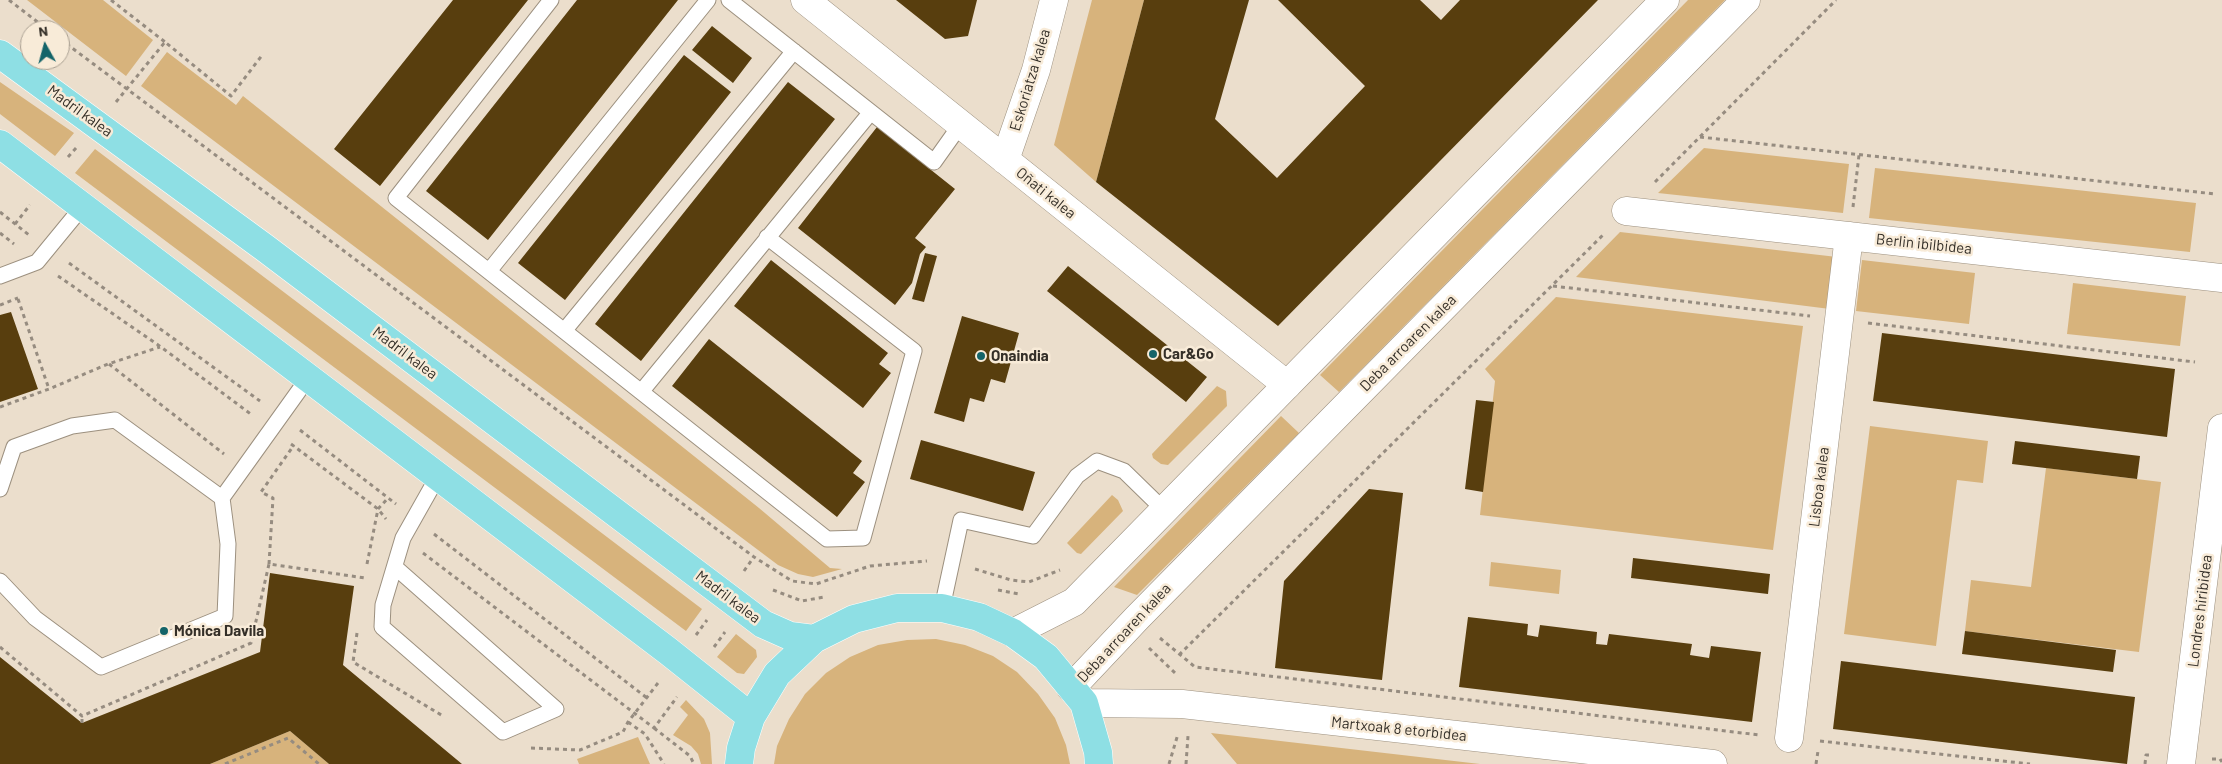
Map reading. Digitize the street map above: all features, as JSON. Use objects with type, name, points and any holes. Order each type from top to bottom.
[{"type":"main road","name":"Madril kalea","points":[[0,54],[97,124],[763,624],[790,636],[814,639]]},
{"type":"main road","points":[[0,144],[438,476],[751,717]]},
{"type":"main road","points":[[738,764],[751,717],[777,674],[814,639],[862,616],[897,608],[942,608],[979,617],[1013,633],[1046,657],[1078,696],[1098,752],[1099,764]]},
{"type":"street","name":"Oñati kalea","points":[[805,0],[1287,386]]},
{"type":"street","name":"Eskoriatza kalea","points":[[1005,160],[1036,70],[1054,0]]},
{"type":"street","points":[[1013,633],[1074,602],[1665,0]]},
{"type":"street","name":"Deba arroaren kalea","points":[[1078,696],[1137,618],[1746,0]]},
{"type":"street","name":"Berlin ibilbidea","points":[[1626,212],[2222,278]]},
{"type":"street","name":"Lisboa kalea","points":[[1789,738],[1849,236]]},
{"type":"street","name":"Londres hiribidea","points":[[2181,764],[2222,428]]},
{"type":"street","name":"Martxoak 8 etorbidea","points":[[1078,696],[1127,702],[1182,704],[1713,764]]},
{"type":"lane","points":[[550,0],[396,198],[826,539],[863,538],[914,351],[768,237]]},
{"type":"lane","points":[[489,271],[708,0]]},
{"type":"lane","points":[[729,0],[934,162],[961,124]]},
{"type":"lane","points":[[564,331],[794,51]]},
{"type":"lane","points":[[641,392],[871,112]]},
{"type":"lane","points":[[0,276],[37,262],[83,206]]},
{"type":"lane","points":[[0,581],[34,618],[101,667],[225,616],[228,544],[222,498],[308,378]]},
{"type":"lane","points":[[0,490],[14,447],[72,426],[115,420],[222,498]]},
{"type":"lane","points":[[942,608],[961,520],[1033,536],[1077,476],[1097,461],[1124,471],[1164,510]]},
{"type":"lane","points":[[395,567],[556,709],[503,732],[382,627],[383,605],[403,538],[438,476]]},
{"type":"path","points":[[9,0],[35,20]]},
{"type":"path","points":[[111,0],[232,96],[263,54]]},
{"type":"path","points":[[1179,655],[1552,286],[1836,0]]},
{"type":"path","points":[[16,224],[49,180],[165,42]]},
{"type":"path","points":[[70,46],[754,558],[792,581],[816,584],[870,566],[921,561],[951,564],[1011,580],[1029,582],[1061,570]]},
{"type":"path","points":[[1700,137],[2214,194]]},
{"type":"path","points":[[1849,236],[1859,155]]},
{"type":"path","points":[[0,212],[48,249],[280,415],[647,698]]},
{"type":"path","points":[[1552,286],[2195,362]]},
{"type":"path","points":[[18,299],[49,389]]},
{"type":"path","points":[[0,407],[108,364],[161,347]]},
{"type":"path","points":[[108,364],[242,469]]},
{"type":"path","points":[[82,716],[251,643],[270,564],[273,498],[261,492],[302,432]]},
{"type":"path","points":[[367,567],[378,509],[388,498]]},
{"type":"path","points":[[270,564],[365,577],[364,586]]},
{"type":"path","points":[[358,624],[353,662],[445,717]]},
{"type":"path","points":[[1157,636],[1195,667],[1789,738],[2030,764]]},
{"type":"path","points":[[1147,646],[1178,676]]},
{"type":"path","points":[[0,647],[82,716],[82,723]]},
{"type":"path","points":[[523,748],[580,750],[623,732],[628,722],[645,734],[664,764]]},
{"type":"path","points":[[654,728],[690,756],[694,764]]},
{"type":"path","points":[[1169,764],[1180,728]]},
{"type":"path","points":[[1186,764],[1188,735]]},
{"type":"path","points":[[225,764],[288,738],[319,764]]},
{"type":"shaded area","points":[[27,0],[103,0],[153,40],[126,76],[70,33],[70,20],[53,20]]},
{"type":"shaded area","points":[[1092,0],[1144,0],[1096,182],[1054,145]]},
{"type":"shaded area","points":[[1688,0],[1725,0],[1339,392],[1320,375]]},
{"type":"shaded area","points":[[167,52],[236,105],[243,96],[759,508],[830,568],[842,569],[813,577],[798,574],[778,565],[141,86]]},
{"type":"shaded area","points":[[0,82],[74,133],[55,156],[0,114]]},
{"type":"shaded area","points":[[1704,148],[1849,164],[1843,213],[1658,193]]},
{"type":"shaded area","points":[[95,149],[702,609],[686,631],[75,173]]},
{"type":"shaded area","points":[[1875,168],[2196,203],[2190,252],[1869,218]]},
{"type":"shaded area","points":[[1620,232],[1837,257],[1830,309],[1576,277]]},
{"type":"shaded area","points":[[1862,260],[1975,273],[1969,324],[1856,311]]},
{"type":"shaded area","points":[[2073,283],[2186,296],[2180,346],[2067,334]]},
{"type":"shaded area","points":[[1556,297],[1803,326],[1773,550],[1480,515],[1495,381],[1485,369]]},
{"type":"shaded area","points":[[1217,386],[1226,391],[1227,406],[1168,465],[1161,464],[1153,458],[1152,454]]},
{"type":"shaded area","points":[[1281,416],[1299,433],[1137,595],[1114,587]]},
{"type":"shaded area","points":[[1870,426],[1988,441],[1983,483],[1957,480],[1936,646],[1844,634]]},
{"type":"shaded area","points":[[2046,468],[2161,482],[2139,652],[1965,631],[1971,580],[2031,587]]},
{"type":"shaded area","points":[[1112,495],[1118,500],[1123,511],[1081,554],[1077,553],[1067,543]]},
{"type":"shaded area","points":[[1491,562],[1561,570],[1559,594],[1489,586]]},
{"type":"shaded area","points":[[736,634],[756,650],[757,657],[744,674],[737,673],[717,657]]},
{"type":"shaded area","points":[[936,639],[965,645],[993,656],[1017,672],[1038,694],[1055,718],[1066,745],[1070,764],[774,764],[777,746],[789,719],[805,694],[826,673],[850,657],[878,645],[907,640]]},
{"type":"shaded area","points":[[686,700],[704,719],[710,733],[712,764],[701,764],[698,754],[691,746],[673,735],[688,715],[680,707]]},
{"type":"shaded area","points":[[290,731],[329,764],[210,764]]},
{"type":"shaded area","points":[[1211,733],[1480,764],[1237,764]]},
{"type":"shaded area","points":[[638,737],[650,764],[579,764],[577,759]]},
{"type":"building","points":[[453,0],[528,0],[380,186],[334,149]]},
{"type":"building","points":[[577,0],[678,0],[488,240],[426,191]]},
{"type":"building","points":[[896,0],[977,0],[968,36],[945,39]]},
{"type":"building","points":[[1144,0],[1249,0],[1215,119],[1277,178],[1365,86],[1278,0],[1420,0],[1441,20],[1460,0],[1598,0],[1278,326],[1096,182]]},
{"type":"building","points":[[712,26],[752,58],[733,83],[692,50]]},
{"type":"building","points":[[684,55],[731,92],[565,300],[518,263]]},
{"type":"building","points":[[788,82],[835,119],[641,361],[595,324]]},
{"type":"building","points":[[877,127],[955,189],[915,238],[926,247],[920,254],[912,283],[895,305],[798,228]]},
{"type":"building","points":[[925,253],[937,256],[924,302],[912,299]]},
{"type":"building","points":[[771,260],[888,353],[879,364],[891,373],[863,408],[734,306]]},
{"type":"building","name":"Car&Go","points":[[1068,266],[1207,377],[1186,402],[1047,291]]},
{"type":"building","points":[[11,312],[38,389],[0,402],[0,315]]},
{"type":"building","name":"Onaindia","points":[[962,316],[1019,333],[1005,383],[991,379],[984,402],[970,398],[964,422],[934,413]]},
{"type":"building","points":[[1882,333],[2175,369],[2167,437],[1873,401]]},
{"type":"building","points":[[709,339],[862,461],[853,473],[865,482],[837,517],[672,386]]},
{"type":"building","points":[[1476,400],[1494,402],[1483,492],[1465,489]]},
{"type":"building","points":[[921,440],[1035,472],[1023,511],[910,479]]},
{"type":"building","points":[[2015,441],[2140,456],[2137,479],[2012,464]]},
{"type":"building","points":[[1369,489],[1403,493],[1382,680],[1275,668],[1284,581]]},
{"type":"building","points":[[1633,558],[1770,574],[1768,594],[1631,578]]},
{"type":"building","points":[[270,573],[354,586],[343,665],[462,764],[329,764],[290,731],[210,764],[0,764],[0,657],[82,723],[260,652]]},
{"type":"building","points":[[1468,617],[1528,624],[1527,635],[1538,637],[1540,625],[1597,632],[1596,644],[1607,645],[1609,634],[1692,644],[1690,655],[1709,658],[1711,646],[1761,652],[1752,722],[1459,687]]},
{"type":"building","points":[[1965,631],[2116,650],[2113,672],[1962,654]]},
{"type":"building","points":[[1841,661],[2135,697],[2127,764],[1833,729]]},
{"type":"place","name":"Car&Go","points":[[1153,354]]},
{"type":"place","name":"Onaindia","points":[[981,356]]},
{"type":"place","name":"Mónica Davila","points":[[164,631]]}]
